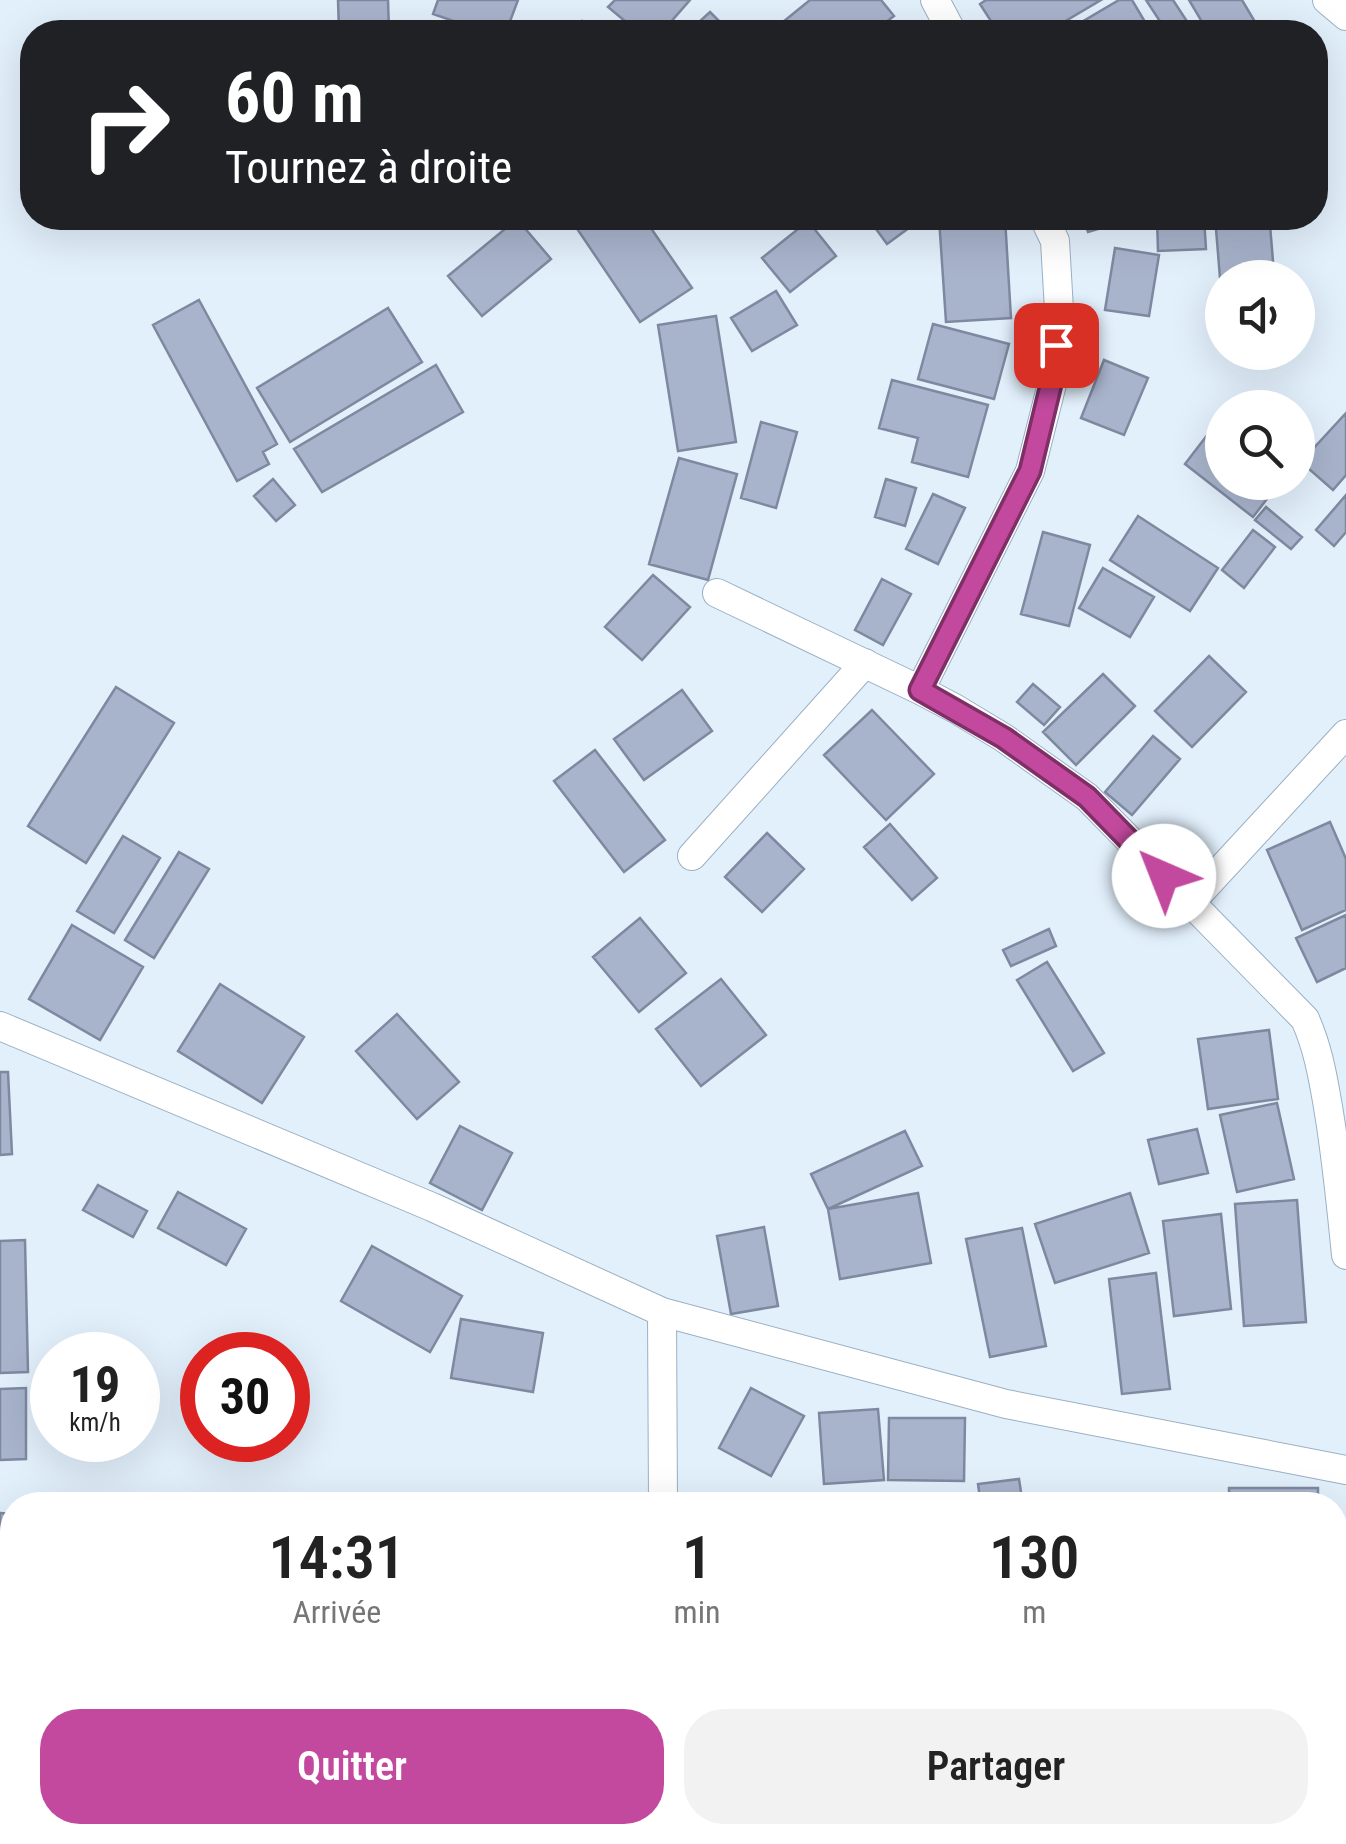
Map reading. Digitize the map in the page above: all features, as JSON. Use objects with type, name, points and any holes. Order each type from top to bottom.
[{"type":"street","points":[[1327,0],[1346,16]]},
{"type":"street","points":[[920,690],[1030,471],[1052,380],[1059,310],[1055,241],[1050,230]]},
{"type":"street","points":[[716,594],[920,690],[1004,738],[1087,797],[1305,1019],[1314,1039],[1336,1148],[1346,1255]]},
{"type":"street","points":[[692,856],[865,664]]},
{"type":"street","points":[[1190,902],[1346,734]]},
{"type":"street","points":[[0,1026],[432,1206],[662,1312],[1006,1404],[1346,1470]]},
{"type":"street","points":[[662,1312],[664,1492]]},
{"type":"building","points":[[338,0],[388,0],[389,20],[339,20]]},
{"type":"building","points":[[438,0],[518,0],[510,20],[450,20],[433,14]]},
{"type":"building","points":[[615,0],[690,0],[672,20],[624,20],[608,7]]},
{"type":"building","points":[[810,0],[881,0],[894,16],[889,20],[785,20]]},
{"type":"building","points":[[986,0],[1101,0],[1067,20],[990,20],[980,4]]},
{"type":"building","points":[[1119,0],[1132,0],[1144,20],[1085,20]]},
{"type":"building","points":[[1146,0],[1173,0],[1186,20],[1159,20]]},
{"type":"building","points":[[1189,0],[1242,0],[1254,20],[1201,20]]},
{"type":"building","points":[[710,12],[718,20],[701,20]]},
{"type":"building","points":[[504,230],[526,230],[551,259],[482,316],[448,276]]},
{"type":"building","points":[[578,230],[652,230],[692,288],[640,322]]},
{"type":"building","points":[[797,230],[815,230],[836,256],[790,292],[762,258]]},
{"type":"building","points":[[877,230],[906,230],[887,244]]},
{"type":"building","points":[[940,230],[1006,230],[1011,318],[946,322]]},
{"type":"building","points":[[1157,230],[1205,230],[1206,249],[1158,251]]},
{"type":"building","points":[[1216,230],[1270,230],[1273,260],[1219,260]]},
{"type":"building","points":[[1115,248],[1159,255],[1149,316],[1105,310]]},
{"type":"building","points":[[776,291],[797,325],[752,351],[731,318]]},
{"type":"building","points":[[199,300],[277,444],[263,452],[269,464],[237,481],[153,325]]},
{"type":"building","points":[[388,308],[422,362],[290,442],[257,388]]},
{"type":"building","points":[[716,316],[736,442],[678,451],[658,325]]},
{"type":"building","points":[[933,324],[1009,344],[994,399],[918,379]]},
{"type":"building","points":[[1104,360],[1148,378],[1124,435],[1081,418]]},
{"type":"building","points":[[436,365],[463,412],[322,492],[294,449]]},
{"type":"building","points":[[892,380],[988,405],[968,477],[912,462],[918,438],[879,428]]},
{"type":"building","points":[[1346,413],[1346,475],[1333,490],[1315,474],[1315,447]]},
{"type":"building","points":[[761,422],[797,432],[776,508],[741,498]]},
{"type":"building","points":[[1205,438],[1205,480],[1185,464]]},
{"type":"building","points":[[679,458],[737,474],[708,580],[649,564]]},
{"type":"building","points":[[273,479],[295,505],[276,521],[254,496]]},
{"type":"building","points":[[886,479],[916,488],[905,526],[875,517]]},
{"type":"building","points":[[933,494],[965,508],[938,564],[906,549]]},
{"type":"building","points":[[1346,495],[1346,532],[1334,546],[1316,530]]},
{"type":"building","points":[[1231,500],[1266,500],[1253,517]]},
{"type":"building","points":[[1266,507],[1302,537],[1291,549],[1255,520]]},
{"type":"building","points":[[1138,516],[1218,568],[1190,611],[1110,560]]},
{"type":"building","points":[[1253,530],[1275,547],[1244,588],[1222,570]]},
{"type":"building","points":[[1043,532],[1090,545],[1069,626],[1021,614]]},
{"type":"building","points":[[1103,568],[1154,597],[1130,637],[1079,608]]},
{"type":"building","points":[[653,575],[690,607],[642,660],[605,627]]},
{"type":"building","points":[[882,579],[911,594],[883,645],[855,630]]},
{"type":"building","points":[[1209,656],[1246,692],[1192,747],[1155,711]]},
{"type":"building","points":[[1103,674],[1135,706],[1076,765],[1043,732]]},
{"type":"building","points":[[1033,684],[1060,707],[1044,725],[1017,702]]},
{"type":"building","points":[[116,687],[174,723],[86,863],[28,826]]},
{"type":"building","points":[[682,690],[712,731],[644,780],[614,739]]},
{"type":"building","points":[[872,710],[934,774],[886,820],[824,755]]},
{"type":"building","points":[[1153,736],[1180,759],[1132,815],[1105,792]]},
{"type":"building","points":[[595,750],[665,840],[624,872],[554,781]]},
{"type":"building","points":[[1330,822],[1346,859],[1346,910],[1302,930],[1267,850]]},
{"type":"building","points":[[890,824],[937,878],[912,900],[864,847]]},
{"type":"building","points":[[767,833],[804,869],[762,912],[725,877]]},
{"type":"building","points":[[123,836],[160,858],[114,933],[77,911]]},
{"type":"building","points":[[179,852],[209,869],[154,958],[125,940]]},
{"type":"building","points":[[1346,915],[1346,968],[1317,982],[1296,938]]},
{"type":"building","points":[[640,918],[686,973],[639,1012],[593,957]]},
{"type":"building","points":[[72,925],[143,967],[100,1040],[29,999]]},
{"type":"building","points":[[1049,929],[1056,946],[1011,966],[1003,950]]},
{"type":"building","points":[[1047,962],[1104,1053],[1073,1071],[1017,980]]},
{"type":"building","points":[[721,979],[766,1035],[701,1086],[656,1029]]},
{"type":"building","points":[[220,984],[304,1037],[262,1103],[178,1051]]},
{"type":"building","points":[[397,1014],[459,1082],[417,1119],[356,1051]]},
{"type":"building","points":[[1269,1030],[1278,1099],[1208,1109],[1198,1039]]},
{"type":"building","points":[[0,1072],[8,1072],[12,1154],[0,1155]]},
{"type":"building","points":[[1277,1103],[1294,1179],[1237,1192],[1220,1115]]},
{"type":"building","points":[[460,1126],[512,1153],[482,1210],[430,1183]]},
{"type":"building","points":[[1197,1129],[1208,1173],[1159,1184],[1148,1140]]},
{"type":"building","points":[[905,1131],[922,1166],[828,1209],[811,1174]]},
{"type":"building","points":[[98,1185],[147,1211],[133,1237],[83,1210]]},
{"type":"building","points":[[178,1192],[246,1229],[226,1265],[158,1228]]},
{"type":"building","points":[[918,1193],[931,1263],[840,1279],[828,1209]]},
{"type":"building","points":[[1130,1193],[1149,1253],[1055,1283],[1035,1224]]},
{"type":"building","points":[[1297,1200],[1306,1322],[1244,1326],[1235,1204]]},
{"type":"building","points":[[1221,1214],[1231,1309],[1174,1316],[1163,1221]]},
{"type":"building","points":[[764,1227],[778,1306],[731,1314],[717,1236]]},
{"type":"building","points":[[1022,1228],[1046,1346],[990,1357],[966,1239]]},
{"type":"building","points":[[25,1240],[28,1372],[0,1373],[0,1241]]},
{"type":"building","points":[[372,1246],[462,1296],[430,1352],[341,1301]]},
{"type":"building","points":[[1156,1273],[1170,1389],[1122,1394],[1109,1279]]},
{"type":"building","points":[[461,1319],[543,1333],[533,1392],[451,1378]]},
{"type":"building","points":[[26,1388],[26,1459],[0,1460],[0,1389]]},
{"type":"building","points":[[751,1388],[804,1416],[771,1476],[719,1448]]},
{"type":"building","points":[[878,1409],[884,1480],[824,1484],[819,1413]]},
{"type":"building","points":[[889,1418],[965,1418],[964,1481],[888,1480]]},
{"type":"building","points":[[1019,1479],[1021,1492],[979,1492],[978,1484]]},
{"type":"building","points":[[1229,1488],[1318,1488],[1318,1492],[1229,1492]]},
{"type":"route","points":[[1056,345],[1052,380],[1030,471],[920,690],[1004,738],[1087,797],[1164,876]]}]
